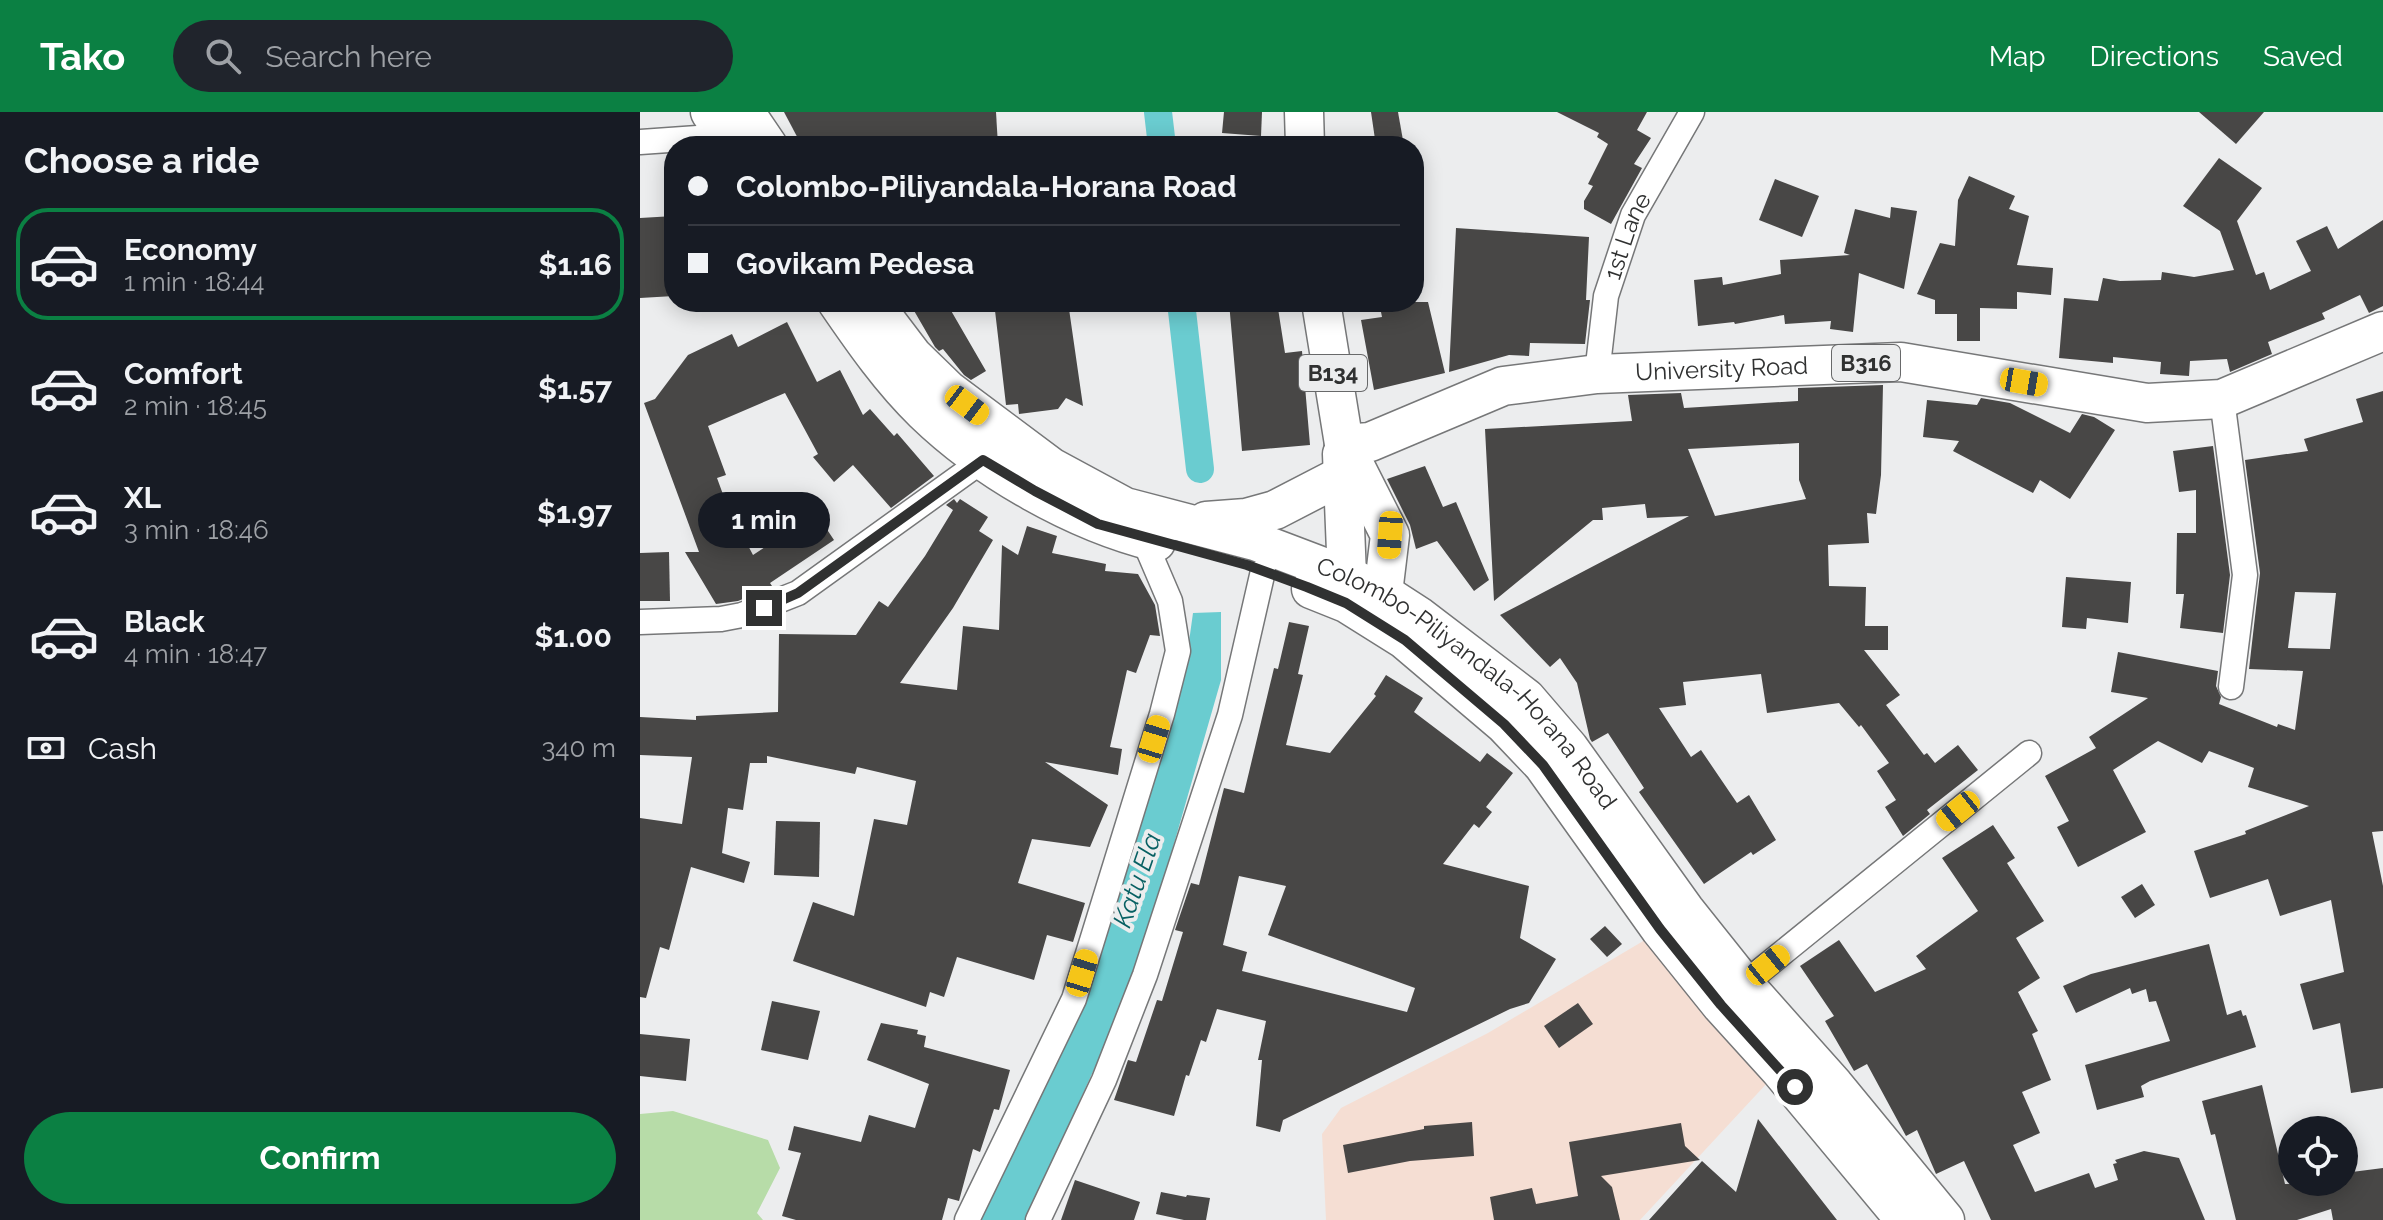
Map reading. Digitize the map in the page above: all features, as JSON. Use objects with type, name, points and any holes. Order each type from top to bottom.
[{"type":"main road","points":[[1304,112],[1305,136]]},
{"type":"main road","points":[[729,126],[748,136]]},
{"type":"main road","name":"Colombo-Piliyandala-Horana Road","points":[[844,312],[891,376],[925,413],[995,447],[1051,467],[1125,507],[1255,541],[1383,593],[1453,641],[1526,698],[1569,748],[1685,910],[1744,984],[1905,1220]]},
{"type":"main road","name":"Colombo-Piliyandala-Horana Road","points":[[880,312],[913,356],[948,390],[995,447],[1075,513],[1143,538],[1263,571],[1346,603],[1405,640],[1504,724],[1543,765],[1660,929],[1721,1005],[1822,1095],[1945,1220]]},
{"type":"main road","name":"B134","points":[[1322,312],[1343,460],[1347,576]]},
{"type":"main road","name":"University Road","points":[[1187,523],[1246,518],[1275,510],[1370,442],[1503,386],[1597,374],[1901,362],[2147,403],[2222,399],[2383,331]]},
{"type":"main road","name":"B134","points":[[1343,460],[1390,535]]},
{"type":"main road","points":[[1383,593],[1390,535]]},
{"type":"main road","points":[[1390,535],[1453,641]]},
{"type":"street","name":"1st Lane","points":[[1597,374],[1606,296],[1633,215],[1692,112]]},
{"type":"street","points":[[673,136],[729,126]]},
{"type":"street","points":[[640,142],[664,138]]},
{"type":"street","points":[[2222,399],[2245,575],[2231,687]]},
{"type":"street","points":[[640,622],[731,617],[764,608],[798,593],[995,447]]},
{"type":"street","points":[[967,1220],[1074,999],[1172,676],[1178,651],[1170,601],[1143,538]]},
{"type":"street","points":[[1038,1220],[1104,1080],[1145,975],[1230,715],[1263,571]]},
{"type":"street","points":[[1744,984],[2029,753]]},
{"type":"shaded area","points":[[1655,934],[1769,1081],[1640,1220],[1326,1220],[1322,1134],[1341,1108],[1488,1033]]},
{"type":"green space","points":[[673,1111],[768,1140],[780,1168],[757,1213],[763,1220],[640,1220],[640,1114]]},
{"type":"water","points":[[1221,612],[1221,680],[1136,976],[1026,1220],[980,1220],[1082,991],[1187,656],[1193,613]]},
{"type":"building","points":[[784,112],[996,112],[997,136],[797,136]]},
{"type":"building","points":[[1224,112],[1262,112],[1261,136],[1222,133]]},
{"type":"building","points":[[1371,112],[1398,112],[1402,136],[1375,136]]},
{"type":"building","points":[[1557,112],[1647,112],[1637,130],[1651,138],[1634,164],[1642,168],[1611,224],[1584,209],[1584,201],[1593,186],[1588,184],[1608,144],[1597,137],[1599,133]]},
{"type":"building","points":[[2199,112],[2264,112],[2236,144]]},
{"type":"building","points":[[2219,158],[2262,188],[2237,221],[2256,275],[2264,272],[2270,290],[2311,271],[2296,241],[2327,226],[2338,249],[2383,220],[2383,306],[2369,313],[2360,295],[2322,313],[2325,319],[2268,342],[2272,354],[2230,372],[2227,359],[2190,361],[2189,376],[2160,374],[2161,362],[2113,357],[2113,363],[2059,358],[2064,298],[2098,301],[2103,278],[2120,281],[2161,280],[2162,272],[2194,277],[2234,270],[2220,231],[2183,206]]},
{"type":"building","points":[[1969,176],[2015,196],[2009,209],[2029,216],[2017,265],[2053,268],[2051,295],[2017,292],[2017,309],[1980,308],[1980,341],[1957,341],[1957,314],[1935,314],[1935,300],[1917,294],[1940,243],[1955,246],[1958,200]]},
{"type":"building","points":[[1775,179],[1819,196],[1802,237],[1759,220]]},
{"type":"building","points":[[1891,207],[1917,211],[1904,289],[1859,273],[1853,332],[1830,329],[1831,321],[1785,324],[1784,315],[1735,324],[1698,326],[1694,280],[1722,277],[1723,285],[1781,274],[1780,260],[1850,255],[1844,253],[1855,209],[1890,218]]},
{"type":"building","points":[[664,217],[664,297],[640,298],[640,218]]},
{"type":"building","points":[[1456,228],[1589,237],[1586,300],[1590,300],[1585,344],[1530,343],[1529,356],[1509,355],[1449,372]]},
{"type":"building","points":[[1424,302],[1428,302],[1445,373],[1374,390],[1361,320],[1382,317],[1381,312],[1424,312]]},
{"type":"building","points":[[915,312],[952,312],[986,371],[971,380],[943,349],[939,351]]},
{"type":"building","points":[[995,312],[1069,312],[1083,406],[1066,398],[1058,409],[1019,414],[1018,404],[1006,405]]},
{"type":"building","points":[[1230,312],[1279,312],[1285,353],[1302,351],[1310,445],[1242,451]]},
{"type":"building","points":[[787,322],[817,382],[840,370],[863,415],[870,409],[894,436],[897,433],[934,476],[891,508],[853,465],[834,482],[813,457],[818,454],[785,393],[708,426],[726,475],[717,478],[739,538],[743,536],[753,555],[800,524],[804,529],[820,519],[834,540],[770,583],[772,586],[765,590],[738,601],[716,604],[685,552],[699,552],[644,403],[655,399],[688,355],[732,334],[738,347]]},
{"type":"building","points":[[1883,385],[1881,475],[1876,514],[1867,513],[1869,543],[1828,545],[1829,586],[1866,587],[1865,626],[1888,626],[1888,650],[1864,650],[1900,695],[1886,705],[1924,755],[1927,753],[1935,763],[1958,745],[1978,770],[1927,810],[1930,814],[1903,836],[1885,807],[1896,800],[1877,771],[1889,763],[1861,725],[1859,727],[1839,703],[1767,713],[1761,674],[1683,682],[1686,705],[1659,708],[1691,757],[1701,750],[1737,803],[1749,795],[1776,840],[1753,855],[1751,852],[1704,884],[1639,792],[1644,788],[1608,733],[1592,742],[1590,739],[1577,683],[1560,658],[1550,667],[1500,615],[1689,516],[1647,518],[1645,504],[1602,508],[1603,520],[1593,520],[1494,601],[1485,429],[1632,421],[1628,395],[1681,393],[1684,408],[1798,401],[1798,388]],"holes":[[[1799,443],[1799,480],[1806,499],[1715,516],[1688,449]]]},
{"type":"building","points":[[2383,391],[2383,831],[2372,832],[2383,886],[2383,1088],[2351,1093],[2340,1023],[2313,1030],[2300,984],[2344,972],[2331,900],[2280,916],[2268,879],[2210,898],[2194,851],[2246,834],[2245,831],[2309,806],[2248,787],[2254,768],[2209,751],[2202,763],[2158,741],[2113,770],[2146,832],[2078,867],[2057,827],[2069,821],[2045,776],[2096,748],[2089,737],[2148,698],[2111,692],[2118,652],[2218,671],[2216,686],[2221,697],[2219,704],[2277,727],[2278,724],[2295,730],[2303,671],[2249,669],[2260,573],[2245,460],[2308,451],[2304,439],[2363,422],[2356,399]],"holes":[[[2295,592],[2336,593],[2330,649],[2288,648]]]},
{"type":"building","points":[[1981,398],[2010,403],[2070,433],[2082,414],[2094,417],[2115,430],[2070,499],[2040,480],[2033,493],[1953,451],[1959,441],[1923,437],[1927,400],[1977,405]]},
{"type":"building","points":[[2213,446],[2230,575],[2223,633],[2180,628],[2184,594],[2176,594],[2177,533],[2196,533],[2196,490],[2179,492],[2173,451]]},
{"type":"building","points":[[1425,466],[1443,507],[1456,502],[1489,580],[1474,591],[1437,541],[1416,549],[1410,525],[1387,479]]},
{"type":"building","points":[[954,499],[957,503],[960,499],[988,517],[979,531],[993,540],[953,608],[900,683],[957,690],[963,626],[999,630],[1002,545],[1018,555],[1027,526],[1057,536],[1052,553],[1106,564],[1105,571],[1138,574],[1155,605],[1160,636],[1150,635],[1136,673],[1127,670],[1110,747],[1122,749],[1118,775],[1045,762],[1108,805],[1090,847],[1032,839],[1018,883],[1085,903],[1073,942],[1047,935],[1034,980],[957,957],[944,997],[930,992],[926,1007],[793,961],[813,902],[854,916],[874,819],[907,825],[916,781],[857,767],[855,774],[767,756],[767,763],[750,763],[743,810],[728,808],[722,853],[750,862],[744,883],[691,867],[669,950],[660,947],[646,998],[640,997],[640,818],[682,824],[692,757],[640,755],[640,717],[696,720],[696,716],[778,712],[779,634],[856,635],[879,601],[888,607],[925,556],[953,510],[946,505]]},
{"type":"building","points":[[669,552],[670,601],[640,601],[640,553]]},
{"type":"building","points":[[2066,577],[2131,582],[2128,623],[2087,618],[2086,629],[2062,627]]},
{"type":"building","points":[[1289,622],[1309,626],[1298,674],[1303,675],[1286,745],[1330,753],[1376,696],[1374,694],[1386,675],[1423,698],[1414,712],[1480,762],[1487,753],[1513,773],[1486,807],[1492,812],[1479,828],[1474,824],[1443,864],[1529,886],[1520,938],[1556,959],[1529,1003],[1510,1009],[1283,1120],[1280,1132],[1256,1126],[1262,1060],[1258,1060],[1266,1021],[1217,1009],[1206,1042],[1201,1040],[1189,1076],[1186,1075],[1174,1116],[1114,1100],[1128,1060],[1136,1062],[1157,1000],[1162,1001],[1183,932],[1175,930],[1191,883],[1199,885],[1224,788],[1244,793],[1274,668],[1278,669]],"holes":[[[1239,876],[1286,886],[1268,935],[1415,988],[1407,1012],[1242,971],[1247,952],[1223,945]]]},
{"type":"building","points":[[776,821],[820,822],[819,877],[774,875]]},
{"type":"building","points":[[1993,825],[2015,858],[2007,863],[2044,921],[2016,938],[2040,978],[2018,992],[2038,1031],[2032,1034],[2051,1080],[2022,1092],[2040,1133],[2013,1145],[2035,1192],[2089,1173],[2095,1188],[2118,1180],[2113,1164],[2117,1163],[2115,1160],[2144,1151],[2179,1158],[2205,1220],[1991,1220],[1964,1161],[1936,1174],[1917,1130],[1906,1136],[1867,1064],[1854,1071],[1825,1021],[1834,1016],[1800,966],[1839,940],[1875,992],[1926,969],[1916,956],[1978,911],[1942,858]]},
{"type":"building","points":[[2142,884],[2155,905],[2135,918],[2121,897]]},
{"type":"building","points":[[1605,926],[1622,944],[1607,957],[1590,939]]},
{"type":"building","points":[[2209,944],[2227,1015],[2241,1010],[2243,1016],[2246,1015],[2256,1047],[2150,1081],[2141,1086],[2144,1097],[2097,1110],[2085,1065],[2170,1041],[2156,1001],[2149,1002],[2146,989],[2132,994],[2130,988],[2076,1013],[2063,986],[2091,974]]},
{"type":"building","points":[[772,1001],[820,1011],[808,1060],[761,1050]]},
{"type":"building","points":[[1578,1003],[1593,1024],[1559,1048],[1544,1026]]},
{"type":"building","points":[[881,1023],[918,1030],[917,1034],[926,1036],[924,1047],[1010,1070],[999,1110],[994,1109],[980,1152],[973,1149],[959,1201],[948,1198],[942,1220],[796,1220],[782,1216],[801,1153],[788,1150],[794,1126],[861,1142],[869,1115],[915,1128],[929,1084],[867,1060]]},
{"type":"building","points":[[640,1034],[690,1039],[686,1081],[640,1076]]},
{"type":"building","points":[[2262,1085],[2278,1154],[2278,1196],[2358,1196],[2358,1171],[2383,1168],[2383,1220],[2333,1220],[2331,1209],[2297,1220],[2236,1220],[2215,1134],[2211,1135],[2202,1101]]},
{"type":"building","points":[[1758,1119],[1837,1220],[1649,1220],[1702,1161],[1736,1192]]},
{"type":"building","points":[[1472,1122],[1474,1156],[1410,1161],[1348,1173],[1343,1145],[1424,1129],[1424,1126]]},
{"type":"building","points":[[1681,1123],[1685,1146],[1700,1160],[1601,1176],[1612,1187],[1620,1220],[1494,1220],[1490,1197],[1532,1188],[1536,1204],[1578,1196],[1569,1142]]},
{"type":"building","points":[[1075,1180],[1140,1202],[1134,1220],[1061,1220]]},
{"type":"building","points":[[1161,1192],[1210,1198],[1206,1220],[1184,1220],[1156,1214]]},
{"type":"waterway","name":"Katu Ela","points":[[1158,112],[1161,136]]},
{"type":"waterway","name":"Katu Ela","points":[[1182,312],[1200,469]]},
{"type":"route","points":[[764,608],[798,593],[983,460],[1098,524],[1247,565],[1346,603],[1405,640],[1504,724],[1543,765],[1660,929],[1721,1005],[1795,1087]]}]
